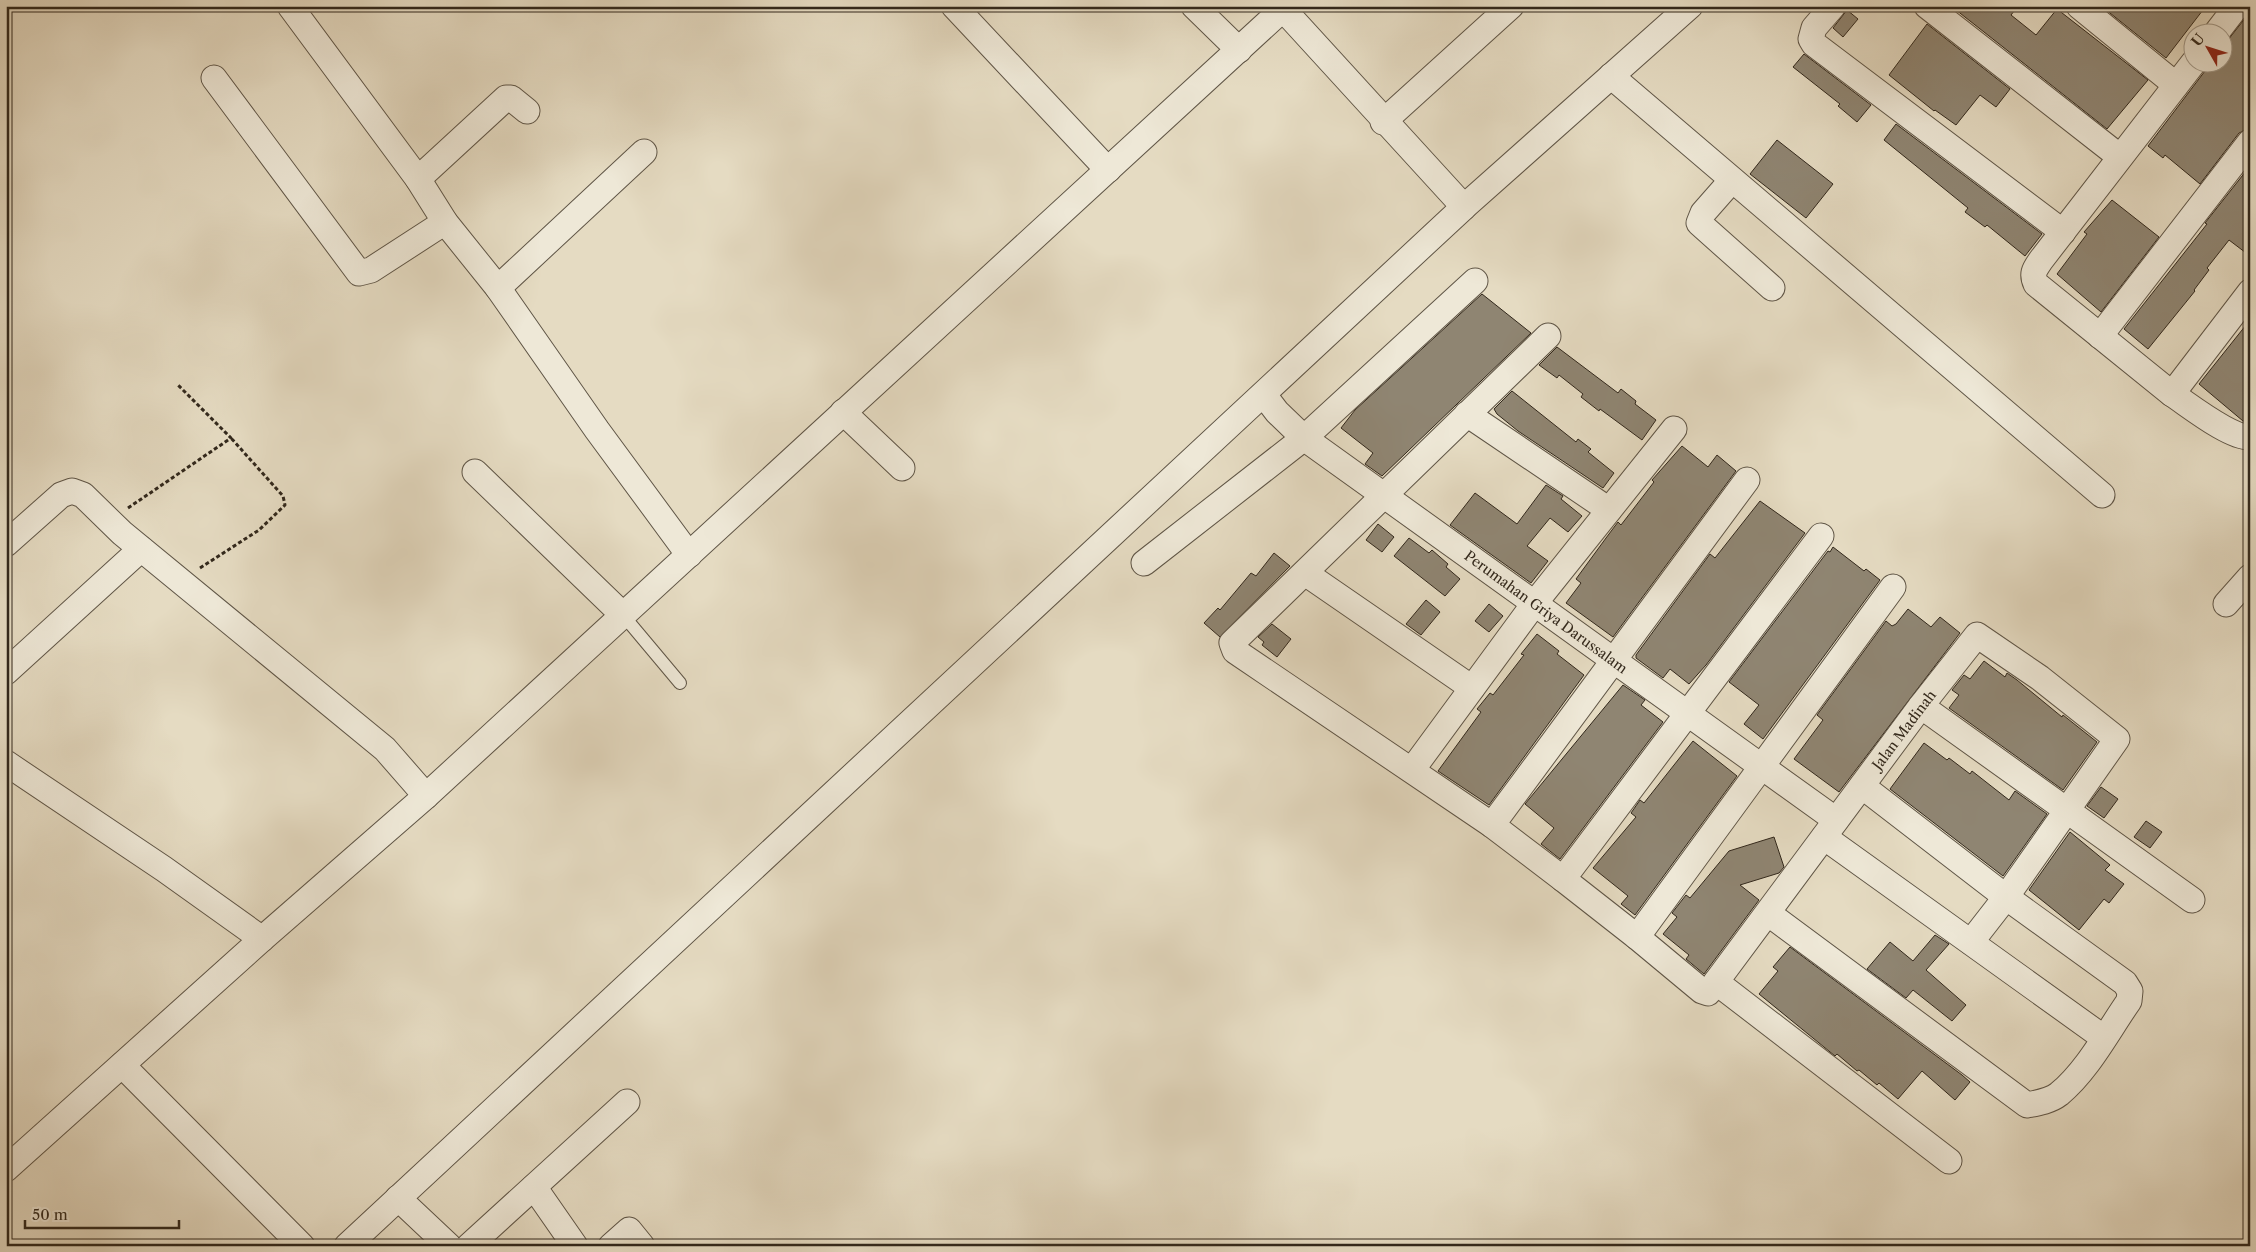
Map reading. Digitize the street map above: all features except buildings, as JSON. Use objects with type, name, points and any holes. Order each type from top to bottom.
[{"type":"street","points":[[290,6],[418,179],[444,222],[498,288],[597,430],[689,555]]},
{"type":"street","points":[[954,6],[1108,170]]},
{"type":"street","points":[[1194,6],[1239,50]]},
{"type":"street","points":[[1383,122],[1511,6]]},
{"type":"street","points":[[1144,563],[1284,418],[1464,207],[1690,6]]},
{"type":"street","points":[[1833,6],[1814,28],[1811,39],[1814,44],[2063,232]]},
{"type":"street","points":[[1927,6],[2120,157]]},
{"type":"street","points":[[2079,6],[2176,86]]},
{"type":"street","points":[[2223,22],[2232,8]]},
{"type":"street","points":[[6,1169],[126,1068],[262,939],[628,621],[689,555],[856,423],[1108,170],[1239,50],[1293,18],[1383,122],[1464,207]]},
{"type":"street","points":[[2186,72],[2033,271],[2033,277],[2036,284],[2172,394],[2230,431],[2242,437],[2250,437]]},
{"type":"street","points":[[1611,76],[2102,495]]},
{"type":"street","points":[[214,78],[360,273],[371,270],[444,222]]},
{"type":"street","points":[[418,179],[506,98],[511,98],[527,111]]},
{"type":"street","points":[[2100,336],[2250,142]]},
{"type":"street","points":[[498,288],[644,152]]},
{"type":"street","points":[[1732,180],[1703,213],[1698,223],[1772,288]]},
{"type":"street","points":[[347,1246],[405,1206],[1284,418],[1475,280]]},
{"type":"street","points":[[2172,394],[2250,292]]},
{"type":"street","points":[[1548,336],[1232,643],[1232,649],[1492,825],[1638,937],[1702,991],[1708,993],[1716,982],[1949,1161]]},
{"type":"street","points":[[1468,414],[1609,510]]},
{"type":"street","name":"Perumahan Griya Darussalam","points":[[1284,418],[1384,496],[1761,765],[1830,828],[1971,942],[2104,1038]]},
{"type":"street","points":[[856,423],[902,468]]},
{"type":"street","points":[[1412,770],[1534,604],[1674,429]]},
{"type":"street","points":[[475,472],[628,621]]},
{"type":"street","points":[[1492,825],[1615,662],[1747,480]]},
{"type":"street","points":[[6,544],[61,496],[72,491],[83,495],[141,549],[385,749],[426,796]]},
{"type":"street","points":[[1562,879],[1821,536]]},
{"type":"street","points":[[6,672],[141,549]]},
{"type":"street","points":[[1305,572],[1472,688]]},
{"type":"street","points":[[2226,604],[2250,577]]},
{"type":"street","points":[[1638,937],[1761,765],[1893,587]]},
{"type":"street","name":"Jalan Madinah","points":[[1716,982],[1769,914],[1921,706],[1977,635],[1997,647],[2117,739],[2067,809]]},
{"type":"street","points":[[1921,706],[2192,900]]},
{"type":"street","points":[[6,763],[164,869],[262,939]]},
{"type":"street","points":[[1769,914],[2027,1105],[2046,1101],[2059,1094],[2084,1066],[2129,1001],[2130,991],[2125,983],[2006,897],[1862,786]]},
{"type":"street","points":[[1971,942],[2006,897],[2067,809]]},
{"type":"street","points":[[126,1068],[302,1246]]},
{"type":"street","points":[[469,1246],[627,1102]]},
{"type":"street","points":[[534,1187],[575,1246]]},
{"type":"street","points":[[405,1206],[449,1246]]},
{"type":"street","points":[[611,1246],[629,1230],[642,1246]]},
{"type":"lane","points":[[628,621],[680,683]]},
{"type":"path","points":[[177,384],[230,438],[282,496],[285,505],[259,530],[181,581]]},
{"type":"path","points":[[109,521],[230,438]]}]
